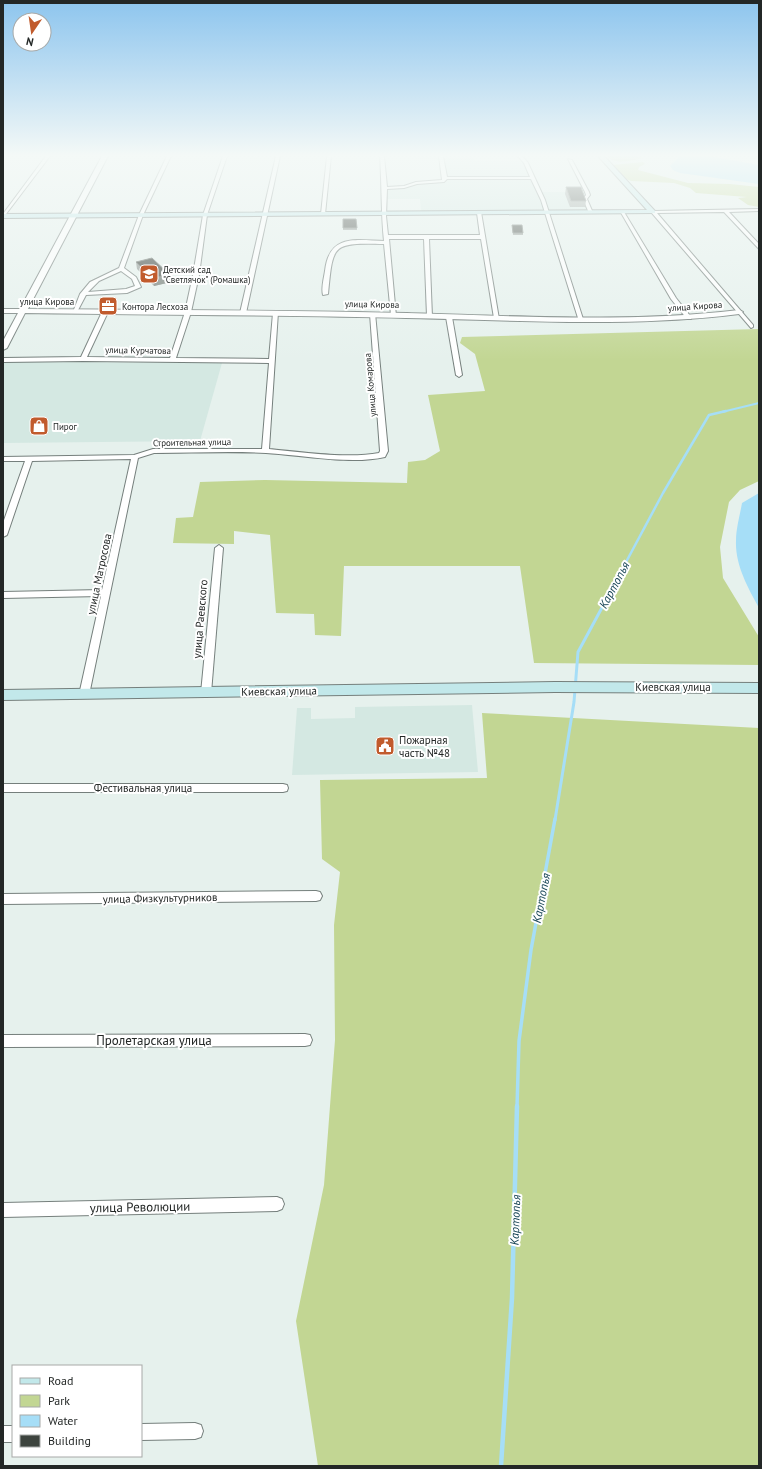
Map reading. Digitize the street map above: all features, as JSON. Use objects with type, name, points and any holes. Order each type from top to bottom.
[{"type":"main road","name":"Киевская улица","points":[[3,695],[555,687],[759,688]]},
{"type":"street","points":[[3,348],[68,225]]},
{"type":"street","points":[[75,311],[83,294],[93,282],[121,269],[137,225]]},
{"type":"street","points":[[172,360],[188,312],[196,275],[204,225]]},
{"type":"street","points":[[243,313],[262,225]]},
{"type":"street","points":[[386,225],[394,315]]},
{"type":"street","points":[[481,225],[497,318]]},
{"type":"street","points":[[551,225],[581,318]]},
{"type":"street","points":[[630,225],[674,299],[690,318]]},
{"type":"street","points":[[664,225],[751,326]]},
{"type":"street","points":[[738,225],[759,247]]},
{"type":"street","points":[[325,294],[329,259],[334,248],[351,243],[426,237],[483,237]]},
{"type":"street","points":[[426,237],[430,316]]},
{"type":"street","points":[[83,294],[127,290],[138,287],[137,282],[132,275],[121,269]]},
{"type":"street","name":"улица Кирова","points":[[3,311],[373,314],[497,318],[690,318],[740,312]]},
{"type":"street","points":[[83,359],[105,312]]},
{"type":"street","points":[[265,451],[276,313]]},
{"type":"street","name":"улица Комарова","points":[[373,314],[384,451],[382,454]]},
{"type":"street","points":[[449,317],[459,375]]},
{"type":"street","name":"улица Курчатова","points":[[3,360],[83,359],[272,362]]},
{"type":"street","name":"Строительная улица","points":[[3,459],[135,457],[153,451],[265,451],[325,456],[371,457],[382,454]]},
{"type":"street","name":"улица Матросова","points":[[84,695],[135,457]]},
{"type":"street","points":[[3,535],[29,459]]},
{"type":"street","name":"улица Раевского","points":[[206,693],[219,548]]},
{"type":"street","points":[[3,595],[106,593]]},
{"type":"street","name":"Фестивальная улица","points":[[3,788],[283,788]]},
{"type":"street","name":"улица Физкультурников","points":[[3,900],[316,896]]},
{"type":"street","name":"Пролетарская улица","points":[[3,1040],[305,1040]]},
{"type":"street","name":"улица Революции","points":[[3,1210],[277,1204]]},
{"type":"street","points":[[142,1432],[195,1431]]},
{"type":"shaded area","points":[[3,362],[222,363],[200,441],[3,443]]},
{"type":"shaded area","name":"Пожарная часть №48","points":[[472,705],[478,772],[292,775],[297,708],[311,708],[311,719],[355,718],[355,707]]},
{"type":"green space","points":[[759,329],[759,481],[740,490],[729,502],[720,547],[723,578],[759,637],[759,665],[534,663],[520,566],[344,566],[341,636],[315,635],[314,614],[276,613],[270,535],[234,531],[234,544],[173,543],[176,518],[193,517],[200,482],[265,480],[407,483],[408,462],[425,460],[440,451],[428,395],[485,391],[475,354],[460,343],[462,337]]},
{"type":"green space","points":[[482,713],[759,728],[759,1466],[318,1466],[296,1321],[324,1185],[335,1040],[334,925],[340,872],[322,859],[320,780],[487,778]]},
{"type":"water","points":[[759,493],[759,608],[740,567],[736,550],[736,541],[737,526],[742,503]]},
{"type":"building","points":[[343,225],[357,225],[357,228],[343,228]]},
{"type":"building","points":[[512,225],[522,225],[523,233],[513,233]]},
{"type":"building","points":[[152,258],[170,275],[153,278],[136,262]]},
{"type":"waterway","name":"Картопья","points":[[722,412],[759,403]]},
{"type":"waterway","name":"Картопья","points":[[610,592],[663,493],[709,415],[726,411]]},
{"type":"waterway","name":"Картопья","points":[[555,820],[574,702],[578,652],[611,591]]},
{"type":"waterway","name":"Картопья","points":[[517,1107],[519,1041],[531,950],[555,819]]},
{"type":"waterway","name":"Картопья","points":[[501,1466],[512,1298],[517,1106]]},
{"type":"place","name":"Детский сад \"Светлячок\" (Ромашка)","points":[[149,274]]},
{"type":"place","name":"Контора Лесхоза","points":[[108,306]]},
{"type":"place","name":"Пирог","points":[[39,426]]},
{"type":"place","name":"Пожарная часть №48","points":[[385,746]]}]
